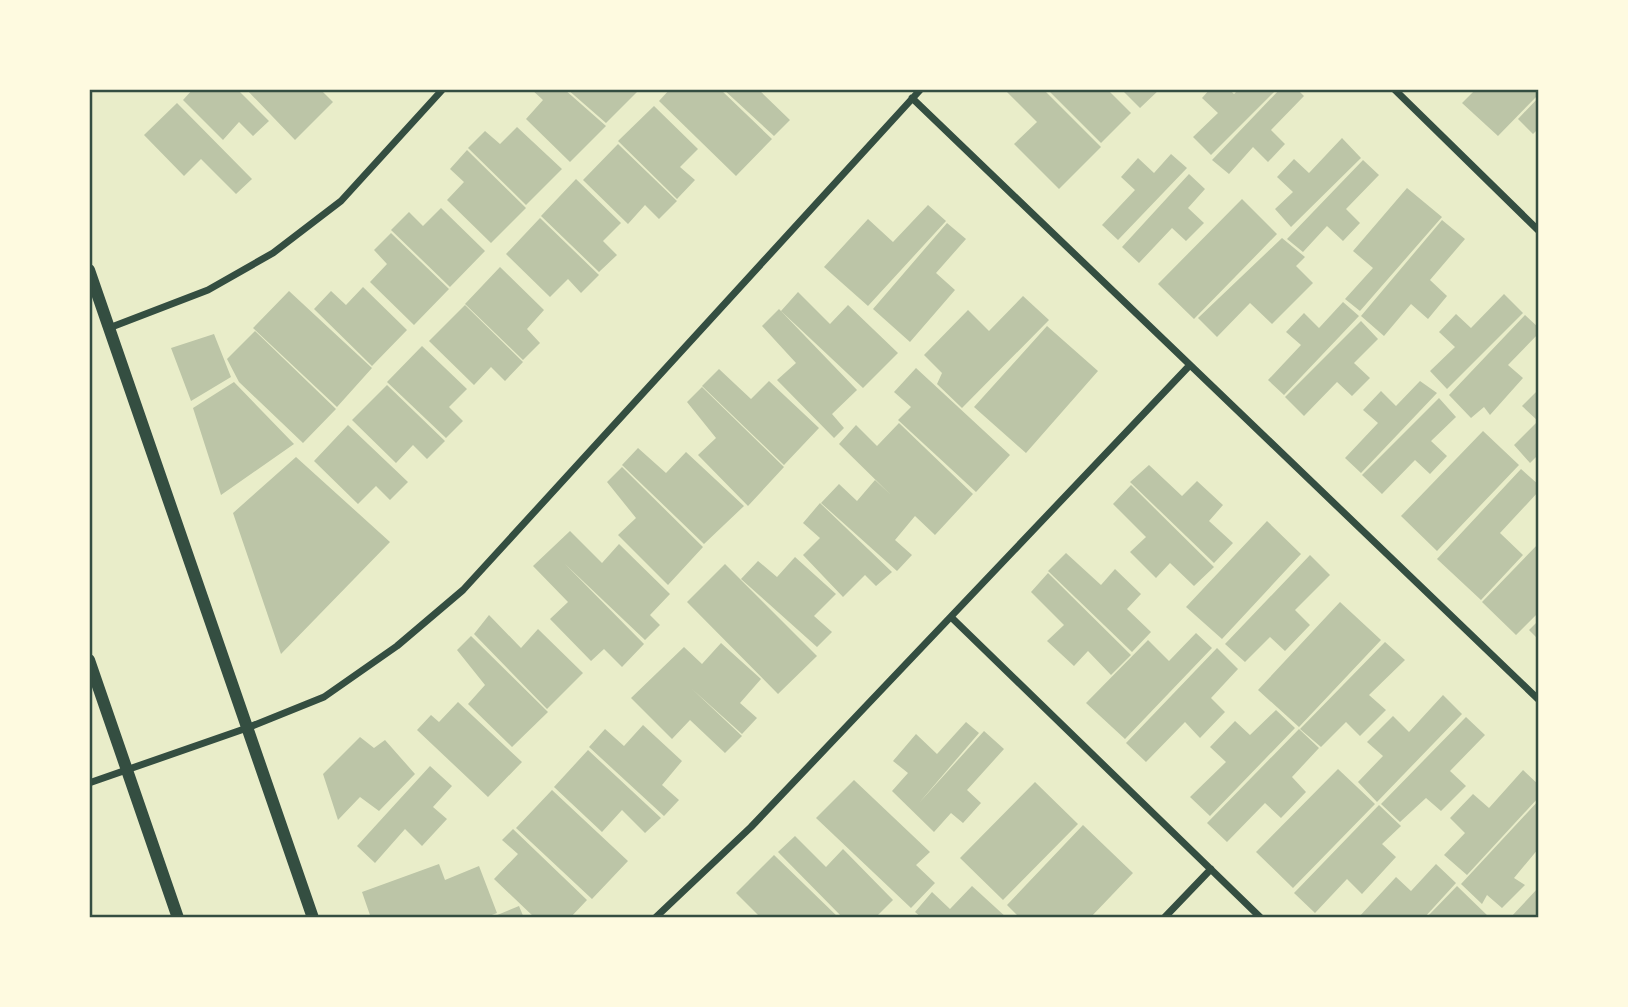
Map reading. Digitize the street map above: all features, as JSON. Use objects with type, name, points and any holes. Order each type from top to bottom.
[{"type":"street","points":[[109,328],[208,290],[273,253],[341,201],[443,89]]},
{"type":"street","points":[[89,783],[247,728],[324,697],[397,646],[463,590],[921,89]]},
{"type":"street","points":[[1394,89],[1539,231]]},
{"type":"street","points":[[912,98],[1539,700]]},
{"type":"street","points":[[89,270],[313,918]]},
{"type":"street","points":[[654,918],[751,827],[1190,365]]},
{"type":"street","points":[[952,618],[1261,918]]},
{"type":"street","points":[[89,660],[178,918]]},
{"type":"street","points":[[1164,918],[1210,869]]},
{"type":"building","points":[[193,89],[237,89],[269,121],[253,136],[239,122],[223,140],[183,100]]},
{"type":"building","points":[[246,89],[320,89],[333,102],[295,140]]},
{"type":"building","points":[[531,89],[564,89],[606,126],[570,162],[526,119],[543,100]]},
{"type":"building","points":[[567,89],[640,89],[606,123]]},
{"type":"building","points":[[670,89],[720,89],[772,139],[736,176],[659,101]]},
{"type":"building","points":[[723,89],[758,89],[790,120],[774,136]]},
{"type":"building","points":[[1004,89],[1043,89],[1101,147],[1059,189],[1014,144],[1037,122]]},
{"type":"building","points":[[1047,89],[1107,89],[1131,113],[1101,143]]},
{"type":"building","points":[[1121,89],[1160,89],[1140,108]]},
{"type":"building","points":[[1210,89],[1229,89],[1234,94],[1239,89],[1277,89],[1211,155],[1193,137],[1218,113],[1202,98]]},
{"type":"building","points":[[1280,89],[1297,89],[1304,96],[1271,130],[1285,144],[1268,162],[1253,147],[1229,174],[1212,160]]},
{"type":"building","points":[[1476,89],[1539,89],[1539,94],[1498,136],[1462,103]]},
{"type":"building","points":[[1539,97],[1539,128],[1533,134],[1518,119]]},
{"type":"building","points":[[177,103],[252,179],[236,194],[201,159],[184,176],[144,135]]},
{"type":"building","points":[[654,106],[698,149],[680,167],[695,180],[677,199],[618,141]]},
{"type":"building","points":[[517,127],[562,169],[526,205],[468,148],[485,131],[500,144]]},
{"type":"building","points":[[1342,138],[1361,158],[1291,227],[1275,209],[1293,192],[1277,177],[1294,159],[1309,173]]},
{"type":"building","points":[[618,144],[677,201],[659,219],[645,205],[628,224],[583,180]]},
{"type":"building","points":[[467,150],[526,208],[491,243],[447,200],[464,182],[450,169]]},
{"type":"building","points":[[1171,154],[1187,168],[1118,240],[1102,225],[1135,190],[1121,177],[1138,158],[1154,173]]},
{"type":"building","points":[[1363,160],[1379,175],[1346,209],[1360,223],[1343,241],[1327,226],[1303,252],[1287,239]]},
{"type":"building","points":[[1189,174],[1205,189],[1188,208],[1204,223],[1186,241],[1172,228],[1139,263],[1122,247]]},
{"type":"building","points":[[576,179],[621,223],[603,241],[617,255],[599,272],[541,216]]},
{"type":"building","points":[[1407,188],[1442,217],[1360,311],[1345,299],[1373,268],[1353,251]]},
{"type":"building","points":[[1242,199],[1277,234],[1194,319],[1158,284]]},
{"type":"building","points":[[928,205],[946,221],[868,306],[824,267],[868,219],[893,242]]},
{"type":"building","points":[[441,208],[485,251],[450,287],[391,230],[409,212],[423,226]]},
{"type":"building","points":[[540,218],[599,275],[581,293],[568,279],[550,297],[506,254]]},
{"type":"building","points":[[1442,220],[1465,239],[1430,280],[1447,296],[1428,319],[1411,304],[1384,336],[1361,316]]},
{"type":"building","points":[[947,223],[966,239],[936,273],[955,290],[910,342],[873,309]]},
{"type":"building","points":[[391,233],[449,289],[414,325],[370,282],[387,264],[374,250]]},
{"type":"building","points":[[1282,238],[1305,257],[1296,266],[1313,283],[1272,324],[1250,303],[1217,337],[1198,318]]},
{"type":"building","points":[[500,267],[544,310],[527,329],[540,343],[523,360],[465,304]]},
{"type":"building","points":[[363,287],[407,330],[372,366],[314,309],[331,291],[346,305]]},
{"type":"building","points":[[289,291],[372,368],[337,407],[253,328]]},
{"type":"building","points":[[798,292],[830,324],[848,305],[898,353],[863,388],[781,311]]},
{"type":"building","points":[[1504,294],[1523,313],[1447,389],[1430,371],[1455,347],[1439,332],[1456,314],[1471,328]]},
{"type":"building","points":[[1023,296],[1049,320],[962,408],[937,384],[942,373],[924,355],[968,310],[989,331]]},
{"type":"building","points":[[1343,302],[1359,316],[1284,395],[1268,380],[1301,345],[1286,332],[1304,313],[1319,328]]},
{"type":"building","points":[[465,305],[523,362],[505,381],[491,367],[474,385],[429,341]]},
{"type":"building","points":[[779,309],[857,390],[832,414],[844,428],[834,438],[777,380],[796,363],[762,326]]},
{"type":"building","points":[[1525,315],[1539,328],[1539,333],[1508,365],[1523,378],[1490,415],[1484,407],[1471,418],[1449,395]]},
{"type":"building","points":[[1361,321],[1378,339],[1354,363],[1370,378],[1352,396],[1337,382],[1304,416],[1285,397]]},
{"type":"building","points":[[1047,326],[1098,371],[1026,453],[974,407]]},
{"type":"building","points":[[255,331],[336,409],[303,443],[239,382],[227,359]]},
{"type":"building","points":[[214,334],[231,377],[191,401],[171,348]]},
{"type":"building","points":[[422,346],[467,389],[449,407],[463,421],[446,438],[387,382]]},
{"type":"building","points":[[916,368],[1010,455],[976,492],[898,420],[911,407],[894,392]]},
{"type":"building","points":[[719,369],[751,399],[769,381],[819,428],[784,465],[702,386]]},
{"type":"building","points":[[1420,381],[1437,393],[1361,473],[1345,458],[1378,423],[1363,410],[1381,391],[1396,406]]},
{"type":"building","points":[[234,382],[294,444],[221,495],[193,408]]},
{"type":"building","points":[[387,385],[445,441],[427,459],[413,445],[396,463],[352,420]]},
{"type":"building","points":[[702,387],[784,467],[748,506],[698,455],[716,438],[687,402]]},
{"type":"building","points":[[1539,389],[1539,454],[1530,463],[1514,445],[1538,421],[1522,406]]},
{"type":"building","points":[[1439,398],[1456,417],[1431,441],[1447,456],[1430,474],[1415,460],[1382,494],[1362,475]]},
{"type":"building","points":[[899,423],[973,494],[935,535],[915,516],[895,540],[912,555],[897,571],[821,503],[839,484],[857,501],[875,480],[891,495],[839,444],[856,425],[877,446]]},
{"type":"building","points":[[348,425],[408,482],[390,500],[376,486],[358,504],[314,461]]},
{"type":"building","points":[[1483,431],[1519,465],[1437,551],[1401,516]]},
{"type":"building","points":[[638,448],[666,473],[686,452],[744,506],[704,544],[622,465]]},
{"type":"building","points":[[296,457],[390,542],[281,654],[233,513]]},
{"type":"building","points":[[1149,465],[1182,496],[1197,481],[1223,505],[1209,521],[1233,543],[1214,563],[1130,482]]},
{"type":"building","points":[[622,467],[703,547],[668,585],[618,535],[636,518],[607,482]]},
{"type":"building","points":[[1521,469],[1539,485],[1539,491],[1500,533],[1523,555],[1481,600],[1437,559]]},
{"type":"building","points":[[1131,485],[1214,567],[1194,586],[1170,563],[1156,578],[1130,552],[1146,537],[1113,504]]},
{"type":"building","points":[[820,503],[892,572],[876,586],[865,575],[843,597],[803,555],[820,538],[803,523]]},
{"type":"building","points":[[1267,521],[1301,554],[1222,639],[1186,607]]},
{"type":"building","points":[[570,531],[602,563],[619,544],[670,594],[650,615],[660,625],[645,640],[565,564],[644,644],[622,667],[604,649],[591,661],[550,619],[568,602],[533,566]]},
{"type":"building","points":[[1539,543],[1539,612],[1516,635],[1482,602]]},
{"type":"building","points":[[1066,553],[1101,585],[1115,569],[1141,594],[1127,609],[1151,632],[1132,652],[1048,571]]},
{"type":"building","points":[[1310,555],[1330,575],[1295,610],[1310,625],[1285,651],[1270,637],[1245,662],[1225,644]]},
{"type":"building","points":[[795,557],[836,594],[814,616],[832,632],[817,647],[741,579],[758,561],[777,577]]},
{"type":"building","points":[[725,564],[817,656],[778,694],[687,602]]},
{"type":"building","points":[[1048,573],[1131,655],[1111,675],[1088,651],[1074,666],[1047,641],[1064,625],[1031,592]]},
{"type":"building","points":[[1340,602],[1381,640],[1299,727],[1258,690]]},
{"type":"building","points":[[489,615],[521,648],[538,629],[583,673],[547,709],[474,634]]},
{"type":"building","points":[[1539,620],[1539,640],[1529,630]]},
{"type":"building","points":[[1196,633],[1212,648],[1125,739],[1086,703],[1148,640],[1169,661]]},
{"type":"building","points":[[471,636],[548,712],[512,747],[468,704],[485,685],[457,650]]},
{"type":"building","points":[[1385,642],[1405,660],[1369,695],[1386,710],[1360,736],[1346,722],[1321,747],[1300,729]]},
{"type":"building","points":[[721,643],[761,679],[740,703],[757,718],[742,734],[692,689],[742,736],[725,753],[690,720],[672,739],[631,698],[684,647],[702,664]]},
{"type":"building","points":[[1217,648],[1238,669],[1211,698],[1225,712],[1200,738],[1185,722],[1146,762],[1126,743]]},
{"type":"building","points":[[1443,695],[1462,714],[1377,802],[1358,782],[1383,756],[1367,742],[1393,716],[1409,732]]},
{"type":"building","points":[[458,702],[522,762],[488,797],[417,730],[431,715],[439,722]]},
{"type":"building","points":[[1276,710],[1295,728],[1210,816],[1190,797],[1226,762],[1210,747],[1235,721],[1250,735]]},
{"type":"building","points":[[1466,717],[1485,735],[1450,771],[1466,786],[1441,811],[1426,798],[1400,822],[1381,804]]},
{"type":"building","points":[[966,722],[979,733],[919,803],[984,731],[1004,749],[967,790],[981,803],[963,823],[951,813],[934,832],[892,791],[908,773],[893,761],[916,734],[937,754]]},
{"type":"building","points":[[643,725],[682,761],[662,785],[679,800],[664,816],[589,747],[605,729],[624,746]]},
{"type":"building","points":[[1299,729],[1319,748],[1292,777],[1306,792],[1281,818],[1265,803],[1227,842],[1207,823]]},
{"type":"building","points":[[360,737],[374,748],[385,740],[415,774],[379,811],[360,797],[338,820],[323,774]]},
{"type":"building","points":[[588,750],[661,818],[645,833],[622,810],[602,832],[554,787]]},
{"type":"building","points":[[430,766],[452,786],[433,807],[447,819],[422,846],[405,829],[375,863],[357,846]]},
{"type":"building","points":[[1338,769],[1375,804],[1293,888],[1256,852]]},
{"type":"building","points":[[1523,770],[1539,785],[1539,797],[1467,875],[1444,855],[1465,833],[1450,818],[1473,794],[1489,808]]},
{"type":"building","points":[[854,780],[930,852],[916,865],[935,883],[911,908],[816,818]]},
{"type":"building","points":[[1035,782],[1078,824],[1003,900],[960,858]]},
{"type":"building","points":[[552,790],[628,861],[592,899],[516,828]]},
{"type":"building","points":[[1539,800],[1539,848],[1514,878],[1525,885],[1502,908],[1487,895],[1482,904],[1461,884]]},
{"type":"building","points":[[1379,805],[1401,826],[1382,844],[1396,857],[1362,894],[1347,879],[1315,913],[1294,893]]},
{"type":"building","points":[[1083,825],[1133,873],[1090,918],[1020,918],[1007,905]]},
{"type":"building","points":[[513,829],[587,900],[570,918],[535,918],[494,879],[518,854],[502,840]]},
{"type":"building","points":[[795,836],[826,867],[843,849],[893,900],[875,918],[843,918],[778,852]]},
{"type":"building","points":[[774,855],[839,918],[761,918],[736,893]]},
{"type":"building","points":[[439,864],[445,880],[479,866],[497,913],[484,918],[371,918],[362,892]]},
{"type":"building","points":[[1436,864],[1456,883],[1424,918],[1358,918],[1396,877],[1411,891]]},
{"type":"building","points":[[972,886],[1007,918],[922,918],[915,912],[932,892],[950,909]]},
{"type":"building","points":[[1457,886],[1490,918],[1426,918]]},
{"type":"building","points":[[1539,887],[1539,918],[1510,918]]},
{"type":"building","points":[[519,906],[524,918],[490,918]]}]
